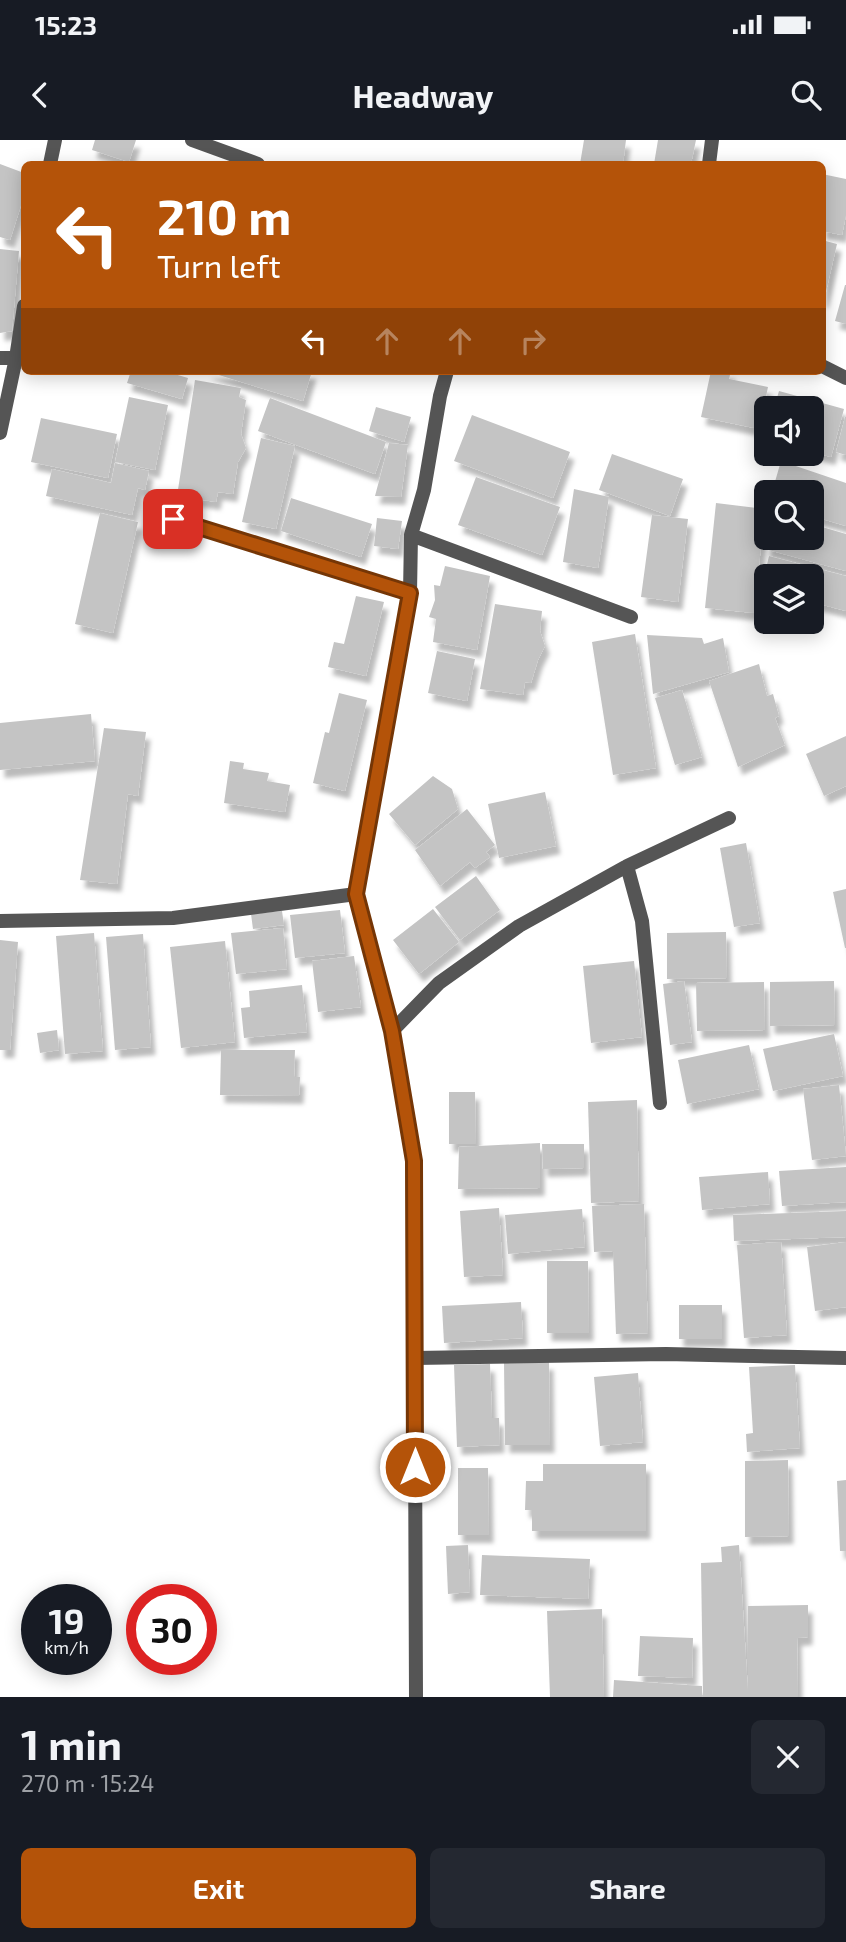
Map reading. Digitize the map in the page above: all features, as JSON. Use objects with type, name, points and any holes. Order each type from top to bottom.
[{"type":"street","points":[[51,161],[55,140]]},
{"type":"street","points":[[192,140],[250,161]]},
{"type":"street","points":[[709,161],[712,140]]},
{"type":"street","points":[[0,433],[21,326]]},
{"type":"street","points":[[0,358],[16,358]]},
{"type":"street","points":[[826,368],[846,378]]},
{"type":"street","points":[[416,1697],[414,1161],[392,1031],[356,894],[410,593],[411,535],[424,490],[446,375]]},
{"type":"street","points":[[173,519],[410,593]]},
{"type":"street","points":[[411,535],[631,617]]},
{"type":"street","points":[[392,1031],[439,983],[519,926],[627,866],[729,818]]},
{"type":"street","points":[[627,866],[642,921],[660,1103]]},
{"type":"street","points":[[0,921],[173,918],[356,894]]},
{"type":"street","points":[[415,1358],[666,1354],[846,1358]]},
{"type":"building","points":[[95,140],[136,140],[129,161],[92,150]]},
{"type":"building","points":[[584,140],[626,140],[623,161],[580,161]]},
{"type":"building","points":[[658,140],[696,140],[692,161],[654,161]]},
{"type":"building","points":[[0,164],[21,172],[21,205],[10,240],[0,237]]},
{"type":"building","points":[[826,175],[846,179],[846,215],[842,235],[826,232]]},
{"type":"building","points":[[826,241],[837,244],[826,291]]},
{"type":"building","points":[[0,249],[19,251],[12,331],[0,333]]},
{"type":"building","points":[[846,285],[846,324],[835,321]]},
{"type":"building","points":[[130,375],[178,375],[188,378],[182,399],[127,383]]},
{"type":"building","points":[[219,375],[311,375],[303,401]]},
{"type":"building","points":[[710,375],[730,375],[729,379],[768,387],[766,396],[754,396],[754,428],[701,417]]},
{"type":"building","points":[[195,380],[241,388],[239,397],[246,400],[241,434],[246,448],[238,462],[233,494],[218,492],[216,502],[177,496]]},
{"type":"building","points":[[779,391],[797,396],[778,396]]},
{"type":"building","points":[[129,397],[168,405],[155,470],[115,462]]},
{"type":"building","points":[[270,398],[386,442],[375,474],[258,431]]},
{"type":"building","points":[[824,403],[844,409],[831,457],[824,455]]},
{"type":"building","points":[[376,407],[411,417],[404,442],[369,431]]},
{"type":"building","points":[[472,415],[570,452],[553,498],[454,461]]},
{"type":"building","points":[[846,417],[846,455],[836,452]]},
{"type":"building","points":[[41,418],[117,434],[108,478],[31,462]]},
{"type":"building","points":[[261,438],[295,446],[276,529],[242,522]]},
{"type":"building","points":[[389,443],[408,445],[401,497],[375,496]]},
{"type":"building","points":[[612,454],[683,479],[670,516],[599,490]]},
{"type":"building","points":[[115,463],[149,471],[145,490],[138,488],[132,515],[46,496],[52,469],[111,483]]},
{"type":"building","points":[[780,466],[796,466],[846,483],[846,526],[824,520],[824,480],[775,480]]},
{"type":"building","points":[[476,477],[560,507],[542,555],[458,525]]},
{"type":"building","points":[[574,489],[609,497],[598,568],[563,562]]},
{"type":"building","points":[[291,498],[372,524],[361,557],[281,531]]},
{"type":"building","points":[[716,503],[754,508],[754,550],[761,550],[759,564],[754,564],[754,613],[705,608]]},
{"type":"building","points":[[100,513],[138,522],[113,633],[75,624]]},
{"type":"building","points":[[652,515],[688,519],[678,602],[641,597]]},
{"type":"building","points":[[377,518],[402,521],[398,549],[374,546]]},
{"type":"building","points":[[824,528],[846,534],[846,571],[769,550],[824,550]]},
{"type":"building","points":[[769,556],[800,564],[767,564]]},
{"type":"building","points":[[445,566],[490,576],[477,650],[433,642],[436,619],[429,617],[435,600],[434,585],[440,586]]},
{"type":"building","points":[[824,570],[846,576],[846,611],[824,605]]},
{"type":"building","points":[[356,596],[384,602],[366,676],[328,667],[334,642],[344,644]]},
{"type":"building","points":[[495,604],[542,611],[540,631],[545,646],[531,683],[525,682],[523,695],[480,689]]},
{"type":"building","points":[[635,634],[656,768],[613,775],[592,642]]},
{"type":"building","points":[[647,635],[702,638],[704,644],[723,638],[729,672],[653,694]]},
{"type":"building","points":[[437,651],[475,659],[467,701],[428,693]]},
{"type":"building","points":[[759,664],[767,696],[773,694],[779,716],[775,718],[785,745],[738,767],[709,681]]},
{"type":"building","points":[[682,690],[702,757],[675,765],[655,698]]},
{"type":"building","points":[[339,693],[367,700],[345,791],[313,783],[325,732],[329,733]]},
{"type":"building","points":[[91,714],[95,761],[0,770],[0,723]]},
{"type":"building","points":[[104,728],[146,732],[138,796],[128,794],[117,884],[80,880]]},
{"type":"building","points":[[846,736],[846,786],[824,796],[806,754]]},
{"type":"building","points":[[230,761],[244,763],[243,769],[269,773],[267,781],[290,785],[285,812],[224,803]]},
{"type":"building","points":[[433,776],[452,789],[458,809],[415,845],[389,814]]},
{"type":"building","points":[[545,792],[556,846],[499,858],[488,804]]},
{"type":"building","points":[[467,809],[495,845],[486,852],[490,857],[475,868],[470,862],[440,886],[415,850]]},
{"type":"building","points":[[746,843],[760,923],[734,927],[720,848]]},
{"type":"building","points":[[476,876],[500,910],[460,940],[435,907]]},
{"type":"building","points":[[846,889],[846,948],[845,948],[833,892]]},
{"type":"building","points":[[433,909],[459,942],[419,974],[393,940]]},
{"type":"building","points":[[340,910],[345,953],[295,958],[290,915]]},
{"type":"building","points":[[282,911],[284,925],[253,929],[251,914]]},
{"type":"building","points":[[283,928],[287,969],[236,974],[231,933]]},
{"type":"building","points":[[726,932],[727,978],[667,979],[667,933]]},
{"type":"building","points":[[94,933],[103,1051],[65,1054],[56,936]]},
{"type":"building","points":[[143,934],[151,1047],[115,1050],[106,937]]},
{"type":"building","points":[[0,940],[18,942],[10,1050],[0,1050]]},
{"type":"building","points":[[225,941],[235,1042],[181,1048],[170,947]]},
{"type":"building","points":[[354,956],[361,1007],[318,1012],[312,961]]},
{"type":"building","points":[[634,961],[642,1037],[591,1043],[583,966]]},
{"type":"building","points":[[684,981],[692,1042],[670,1045],[663,984]]},
{"type":"building","points":[[834,981],[835,1025],[770,1026],[770,982]]},
{"type":"building","points":[[764,982],[765,1030],[697,1031],[696,983]]},
{"type":"building","points":[[302,985],[307,1032],[244,1038],[241,1008],[250,1007],[249,991]]},
{"type":"building","points":[[57,1030],[59,1050],[40,1053],[37,1033]]},
{"type":"building","points":[[834,1034],[843,1076],[773,1091],[763,1049]]},
{"type":"building","points":[[749,1045],[759,1089],[687,1104],[678,1060]]},
{"type":"building","points":[[221,1050],[295,1050],[294,1077],[300,1077],[299,1096],[220,1095]]},
{"type":"building","points":[[839,1085],[846,1156],[812,1160],[803,1089]]},
{"type":"building","points":[[449,1092],[475,1092],[476,1144],[449,1144]]},
{"type":"building","points":[[637,1100],[639,1201],[591,1203],[588,1102]]},
{"type":"building","points":[[540,1143],[540,1188],[458,1189],[459,1147]]},
{"type":"building","points":[[542,1144],[584,1144],[584,1168],[543,1169]]},
{"type":"building","points":[[846,1167],[846,1202],[782,1206],[779,1171]]},
{"type":"building","points":[[768,1172],[770,1204],[702,1210],[699,1177]]},
{"type":"building","points":[[644,1204],[648,1333],[616,1334],[613,1251],[594,1252],[592,1206]]},
{"type":"building","points":[[499,1208],[503,1275],[464,1277],[460,1211]]},
{"type":"building","points":[[582,1209],[585,1247],[508,1254],[505,1215]]},
{"type":"building","points":[[846,1211],[846,1237],[734,1241],[733,1215]]},
{"type":"building","points":[[781,1242],[787,1335],[744,1338],[737,1245]]},
{"type":"building","points":[[846,1242],[846,1307],[815,1311],[807,1247]]},
{"type":"building","points":[[547,1261],[588,1261],[589,1333],[547,1333]]},
{"type":"building","points":[[521,1302],[523,1338],[444,1343],[442,1306]]},
{"type":"building","points":[[679,1305],[722,1305],[722,1339],[679,1339]]},
{"type":"building","points":[[549,1362],[550,1445],[505,1445],[504,1363]]},
{"type":"building","points":[[490,1364],[492,1418],[499,1418],[500,1445],[457,1447],[454,1365]]},
{"type":"building","points":[[795,1365],[800,1448],[747,1452],[746,1434],[753,1433],[749,1367]]},
{"type":"building","points":[[638,1373],[643,1442],[600,1446],[594,1377]]},
{"type":"building","points":[[788,1460],[789,1536],[745,1537],[745,1461]]},
{"type":"building","points":[[543,1464],[646,1464],[646,1531],[532,1531],[532,1510],[525,1510],[526,1481],[543,1481]]},
{"type":"building","points":[[458,1468],[488,1468],[489,1535],[458,1535]]},
{"type":"building","points":[[846,1480],[846,1551],[840,1551],[837,1481]]},
{"type":"building","points":[[468,1545],[470,1592],[448,1594],[446,1546]]},
{"type":"building","points":[[739,1545],[748,1691],[748,1606],[808,1605],[808,1637],[797,1638],[798,1697],[703,1697],[701,1563],[722,1562],[721,1547]]},
{"type":"building","points":[[482,1555],[590,1559],[588,1599],[480,1595]]},
{"type":"building","points":[[602,1609],[604,1697],[550,1697],[547,1611]]},
{"type":"building","points":[[640,1636],[693,1638],[692,1678],[638,1676]]},
{"type":"building","points":[[614,1680],[702,1686],[702,1697],[613,1697]]},
{"type":"route","points":[[173,519],[410,593],[356,894],[392,1031],[414,1161],[415,1467]]}]
